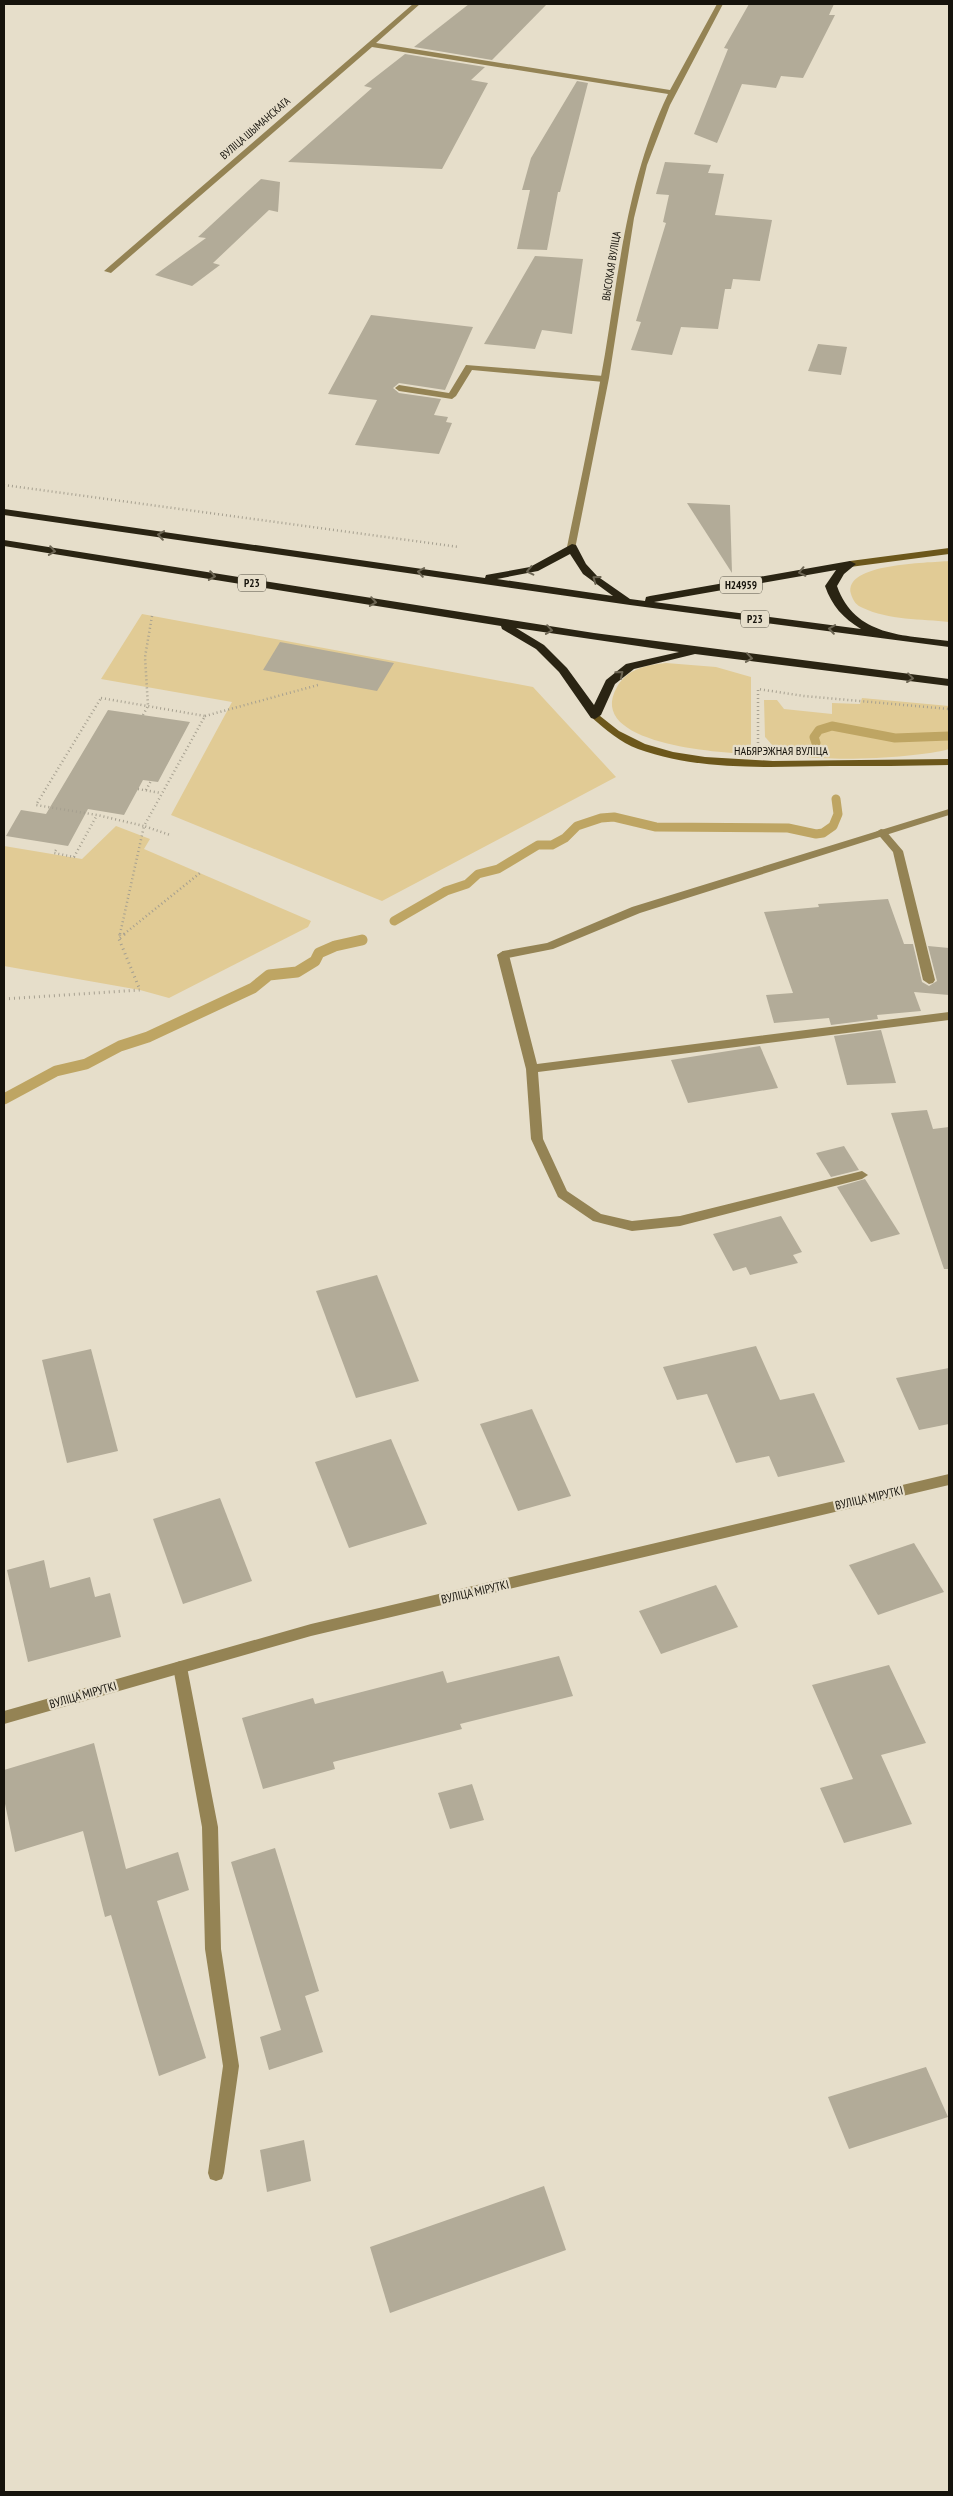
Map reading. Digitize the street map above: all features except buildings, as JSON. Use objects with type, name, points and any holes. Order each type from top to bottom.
[{"type":"highway","name":"Р23","points":[[4,512],[630,602],[949,644]]},
{"type":"highway","name":"Р23","points":[[4,543],[501,623],[812,667],[949,683]]},
{"type":"highway","points":[[469,579],[534,571],[555,561],[572,547],[578,564],[594,579],[630,602]]},
{"type":"highway","points":[[850,564],[840,572],[831,586],[837,604],[849,618],[880,636]]},
{"type":"highway","name":"Н24959","points":[[630,602],[706,591],[850,564]]},
{"type":"highway","points":[[501,623],[540,647],[552,658],[563,670],[595,715]]},
{"type":"highway","points":[[595,715],[610,682],[630,666],[700,650]]},
{"type":"street","name":"ВУЛІЦА ШЫМАНСКАГА","points":[[108,271],[417,4]]},
{"type":"street","name":"ВЫСОКАЯ ВУЛІЦА","points":[[572,547],[604,379],[625,238],[652,139],[693,52],[720,4]]},
{"type":"street","points":[[369,44],[674,93]]},
{"type":"street","points":[[399,388],[452,396],[469,367],[604,379]]},
{"type":"street","name":"Н24959","points":[[850,564],[949,551]]},
{"type":"street","name":"НАБЯРЭЖНАЯ ВУЛІЦА","points":[[595,715],[603,725],[638,745],[661,752],[717,762],[758,766],[949,762]]},
{"type":"street","points":[[862,1176],[680,1221],[632,1226],[598,1218],[562,1194],[537,1139],[532,1069],[503,955],[549,946],[636,910],[949,812]]},
{"type":"street","points":[[881,832],[898,851],[929,980]]},
{"type":"street","points":[[532,1069],[949,1016]]},
{"type":"street","name":"ВУЛІЦА МІРУТКІ","points":[[4,1718],[311,1630],[949,1479]]},
{"type":"street","points":[[180,1667],[210,1827],[213,1948],[231,2066],[216,2173]]},
{"type":"path","points":[[4,485],[459,547]]},
{"type":"path","points":[[143,715],[148,706],[145,657],[152,616]]},
{"type":"path","points":[[170,835],[144,826],[97,815],[36,804],[101,698],[205,716],[318,685]]},
{"type":"path","points":[[758,766],[758,689],[804,696],[949,709]]},
{"type":"path","points":[[4,999],[140,990],[119,939],[144,826],[205,716]]},
{"type":"path","points":[[146,790],[151,781]]},
{"type":"path","points":[[138,789],[161,793]]},
{"type":"path","points":[[56,850],[54,853],[74,856],[97,815]]},
{"type":"path","points":[[119,939],[200,873]]},
{"type":"shaded area","points":[[949,561],[949,622],[883,615],[861,607],[852,597],[852,584],[860,576],[873,570],[907,564]]},
{"type":"shaded area","points":[[142,614],[533,687],[616,777],[382,901],[171,815],[232,702],[101,679]]},
{"type":"shaded area","points":[[666,663],[716,667],[751,677],[751,754],[712,751],[660,742],[637,733],[620,721],[612,706],[617,687],[621,681],[638,669]]},
{"type":"shaded area","points":[[862,698],[949,706],[949,749],[914,755],[835,759],[791,755],[778,750],[765,737],[764,700],[777,700],[784,709],[832,714],[832,703],[860,704]]},
{"type":"shaded area","points":[[116,826],[150,839],[144,849],[311,921],[308,927],[169,998],[140,990],[4,966],[4,846],[82,859]]},
{"type":"waterway","points":[[816,743],[814,737],[819,730],[832,726],[895,738],[949,736]]},
{"type":"waterway","points":[[394,921],[446,891],[467,884],[478,874],[498,869],[538,845],[552,845],[565,838],[577,826],[601,818],[614,817],[656,827],[788,828],[816,834],[823,833],[833,826],[838,814],[836,799]]},
{"type":"waterway","points":[[4,1099],[56,1071],[86,1064],[120,1046],[148,1037],[253,988],[269,975],[297,972],[315,961],[319,953],[335,946],[362,940]]}]
